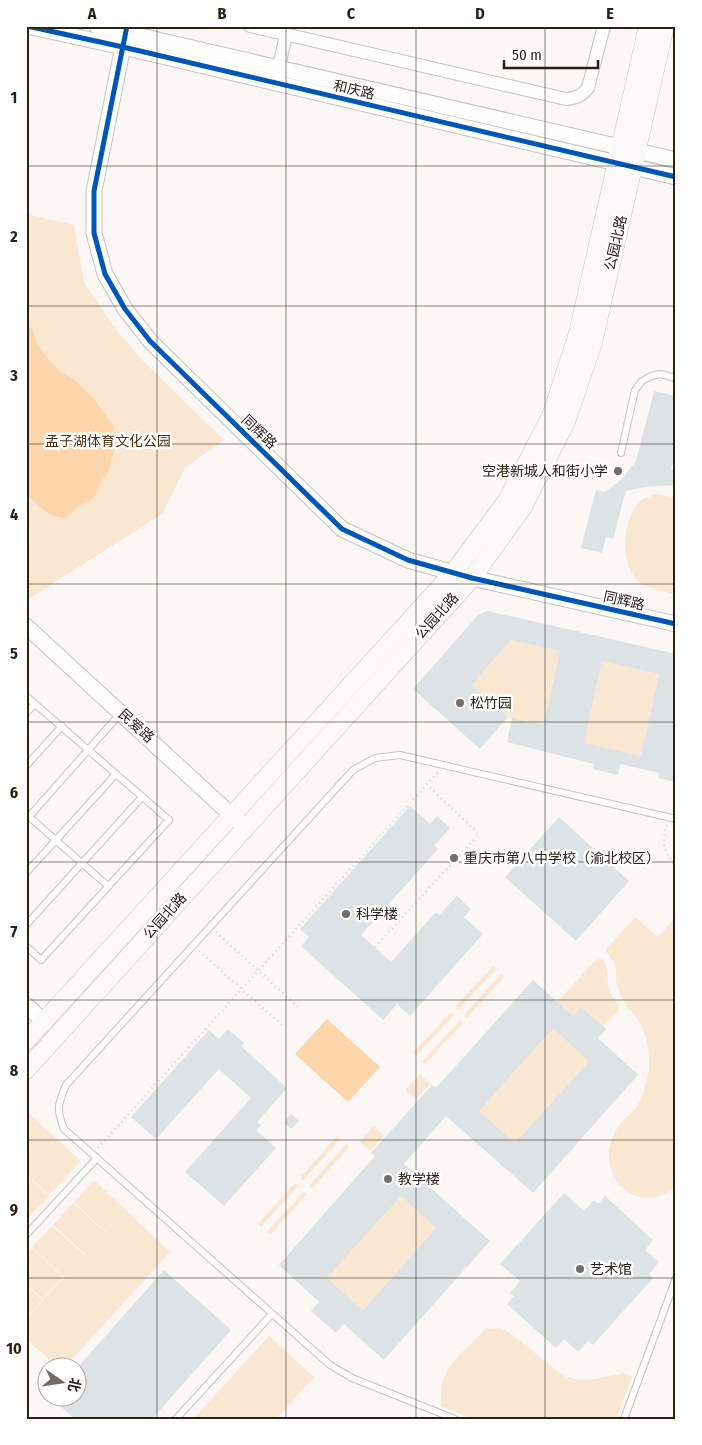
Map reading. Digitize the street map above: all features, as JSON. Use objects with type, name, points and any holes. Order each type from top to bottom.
[{"type":"main road","name":"公园北路","points":[[26,1070],[472,578],[523,507],[566,422],[593,343],[627,157],[648,26]]},
{"type":"main road","name":"公园北路","points":[[26,1041],[454,573],[508,499],[551,416],[577,337],[665,26]]},
{"type":"street","name":"和庆路","points":[[27,26],[125,35]]},
{"type":"street","name":"和庆路","points":[[97,26],[277,76],[627,157],[676,177]]},
{"type":"street","points":[[250,26],[279,31],[566,99],[582,95],[588,88],[604,26]]},
{"type":"street","points":[[277,76],[279,31]]},
{"type":"street","name":"同辉路","points":[[125,35],[94,191],[94,233],[105,274],[125,309],[150,341],[342,529],[408,560],[472,578],[676,624]]},
{"type":"street","name":"和庆路","points":[[627,157],[676,160]]},
{"type":"street","name":"民爱路","points":[[26,626],[245,828]]},
{"type":"street","points":[[26,1005],[44,1022]]},
{"type":"lane","points":[[621,453],[635,390],[642,381],[651,376],[660,374],[676,378]]},
{"type":"lane","points":[[26,696],[169,820],[41,960],[26,946]]},
{"type":"lane","points":[[26,713],[35,704]]},
{"type":"lane","points":[[108,886],[27,817],[121,713]]},
{"type":"lane","points":[[26,766],[62,726]]},
{"type":"lane","points":[[455,1419],[352,1378],[330,1365],[64,1129],[58,1115],[59,1101],[66,1085],[353,770],[375,758],[400,755],[673,818]]},
{"type":"lane","points":[[26,873],[116,774]]},
{"type":"lane","points":[[26,926],[142,797]]},
{"type":"lane","points":[[26,1234],[94,1156]]},
{"type":"lane","points":[[624,1419],[676,1278]]},
{"type":"lane","points":[[176,1419],[272,1314]]},
{"type":"path","points":[[94,1156],[444,765]]},
{"type":"path","points":[[374,947],[480,834],[427,785]]},
{"type":"path","points":[[673,818],[664,832],[664,846],[669,858],[676,866]]},
{"type":"path","points":[[225,941],[298,1007]]},
{"type":"path","points":[[208,959],[282,1025]]},
{"type":"green space","name":"孟子湖体育文化公园","points":[[26,214],[74,225],[84,282],[113,326],[142,360],[224,440],[185,468],[162,514],[30,598],[26,594]]},
{"type":"green space","points":[[657,494],[676,498],[676,594],[644,585],[636,579],[627,562],[626,532],[632,513],[641,501]]},
{"type":"green space","points":[[511,640],[560,651],[542,728],[533,723],[508,717],[460,674],[475,682]]},
{"type":"green space","points":[[602,661],[659,674],[641,756],[584,743]]},
{"type":"green space","points":[[635,917],[658,937],[676,917],[676,1184],[663,1195],[655,1198],[637,1196],[622,1188],[613,1173],[609,1158],[610,1143],[613,1136],[622,1122],[639,1104],[649,1066],[645,1035],[637,1018],[627,1007],[622,997],[616,981],[616,967],[607,949]]},
{"type":"green space","points":[[596,960],[604,960],[606,964],[609,988],[619,1010],[603,1027],[581,1007],[573,1016],[557,1002]]},
{"type":"green space","points":[[493,966],[496,969],[458,1010],[455,1007]]},
{"type":"green space","points":[[501,974],[504,977],[467,1018],[464,1015]]},
{"type":"green space","points":[[451,1012],[454,1015],[416,1056],[413,1053]]},
{"type":"green space","points":[[460,1020],[463,1023],[425,1064],[422,1062]]},
{"type":"green space","points":[[553,1029],[589,1061],[515,1143],[479,1111]]},
{"type":"green space","points":[[420,1074],[430,1084],[416,1099],[406,1090]]},
{"type":"green space","points":[[26,1111],[81,1161],[49,1195],[26,1174]]},
{"type":"green space","points":[[374,1126],[384,1136],[370,1151],[360,1142]]},
{"type":"green space","points":[[337,1136],[340,1139],[303,1181],[300,1178]]},
{"type":"green space","points":[[346,1144],[349,1147],[312,1189],[309,1186]]},
{"type":"green space","points":[[26,1175],[49,1196],[26,1220]]},
{"type":"green space","points":[[94,1180],[170,1252],[73,1358],[47,1358],[26,1339],[26,1319],[88,1251],[85,1254],[53,1225],[73,1203],[105,1232],[118,1218],[105,1231],[74,1202]]},
{"type":"green space","points":[[295,1183],[298,1186],[261,1227],[258,1224]]},
{"type":"green space","points":[[304,1191],[307,1194],[270,1235],[267,1232]]},
{"type":"green space","points":[[401,1196],[436,1228],[363,1310],[327,1278]]},
{"type":"green space","points":[[52,1226],[84,1255],[64,1277],[32,1247]]},
{"type":"green space","points":[[32,1248],[63,1277],[43,1299],[26,1284],[26,1254]]},
{"type":"green space","points":[[26,1285],[42,1300],[26,1318]]},
{"type":"green space","points":[[500,1328],[509,1332],[564,1376],[579,1380],[624,1373],[632,1377],[616,1419],[473,1419],[441,1406],[441,1386],[448,1369],[459,1355],[486,1329]]},
{"type":"green space","points":[[269,1336],[314,1377],[276,1419],[193,1419]]},
{"type":"shaded area","points":[[26,323],[33,331],[36,342],[49,360],[61,372],[76,381],[94,399],[114,427],[116,444],[108,473],[102,480],[94,498],[79,506],[66,518],[49,513],[26,493]]},
{"type":"shaded area","points":[[327,1019],[380,1067],[348,1102],[295,1054]]},
{"type":"building","points":[[654,391],[676,396],[676,451],[671,470],[676,470],[676,485],[645,487],[626,491],[613,539],[606,537],[602,553],[581,548],[596,490],[605,492],[621,480],[636,461]]},
{"type":"building","name":"松竹园","points":[[488,611],[676,654],[676,782],[658,778],[659,773],[620,764],[618,775],[593,769],[594,764],[507,742],[512,718],[543,725],[560,651],[511,640],[472,685],[508,717],[480,749],[413,689],[478,615]],"holes":[[[602,661],[659,674],[641,756],[584,743]]]},
{"type":"building","name":"科学楼","points":[[410,806],[430,824],[437,816],[450,828],[434,846],[438,849],[361,935],[391,962],[436,912],[439,915],[457,896],[471,909],[464,917],[483,934],[410,1016],[397,1004],[383,1020],[301,946],[309,937],[300,929]]},
{"type":"building","points":[[559,817],[629,881],[576,941],[505,877]]},
{"type":"building","name":"教学楼","points":[[533,980],[573,1016],[581,1007],[606,1029],[598,1038],[638,1075],[533,1193],[446,1116],[404,1164],[490,1241],[384,1360],[344,1324],[336,1333],[311,1311],[319,1302],[279,1265],[375,1156],[371,1153],[432,1085],[436,1088]],"holes":[[[553,1029],[589,1061],[515,1143],[479,1111]],[[401,1196],[436,1228],[363,1310],[327,1278]]]},
{"type":"building","points":[[228,1029],[244,1043],[241,1046],[287,1088],[257,1122],[261,1125],[256,1130],[276,1148],[224,1206],[185,1172],[251,1098],[219,1069],[156,1139],[131,1117],[209,1030],[219,1039]]},
{"type":"building","points":[[291,1114],[299,1121],[291,1129],[284,1122]]},
{"type":"building","name":"艺术馆","points":[[564,1193],[584,1211],[594,1200],[598,1204],[605,1196],[653,1240],[645,1250],[659,1262],[649,1274],[653,1278],[593,1345],[588,1341],[578,1352],[564,1339],[556,1348],[507,1304],[514,1296],[510,1293],[520,1281],[500,1264]]},
{"type":"building","points":[[164,1270],[231,1330],[152,1419],[75,1419],[62,1408],[88,1408],[88,1358],[86,1358]]},
{"type":"cycle path","points":[[27,26],[676,177]]},
{"type":"cycle path","points":[[127,26],[94,191],[94,233],[105,274],[125,309],[150,341],[342,529],[408,560],[472,578],[676,624]]},
{"type":"place","name":"空港新城人和街小学","points":[[618,471]]},
{"type":"place","name":"松竹园","points":[[460,703]]},
{"type":"place","name":"重庆市第八中学校（渝北校区）","points":[[454,858]]},
{"type":"place","name":"科学楼","points":[[346,914]]},
{"type":"place","name":"教学楼","points":[[388,1179]]},
{"type":"place","name":"艺术馆","points":[[580,1269]]}]
